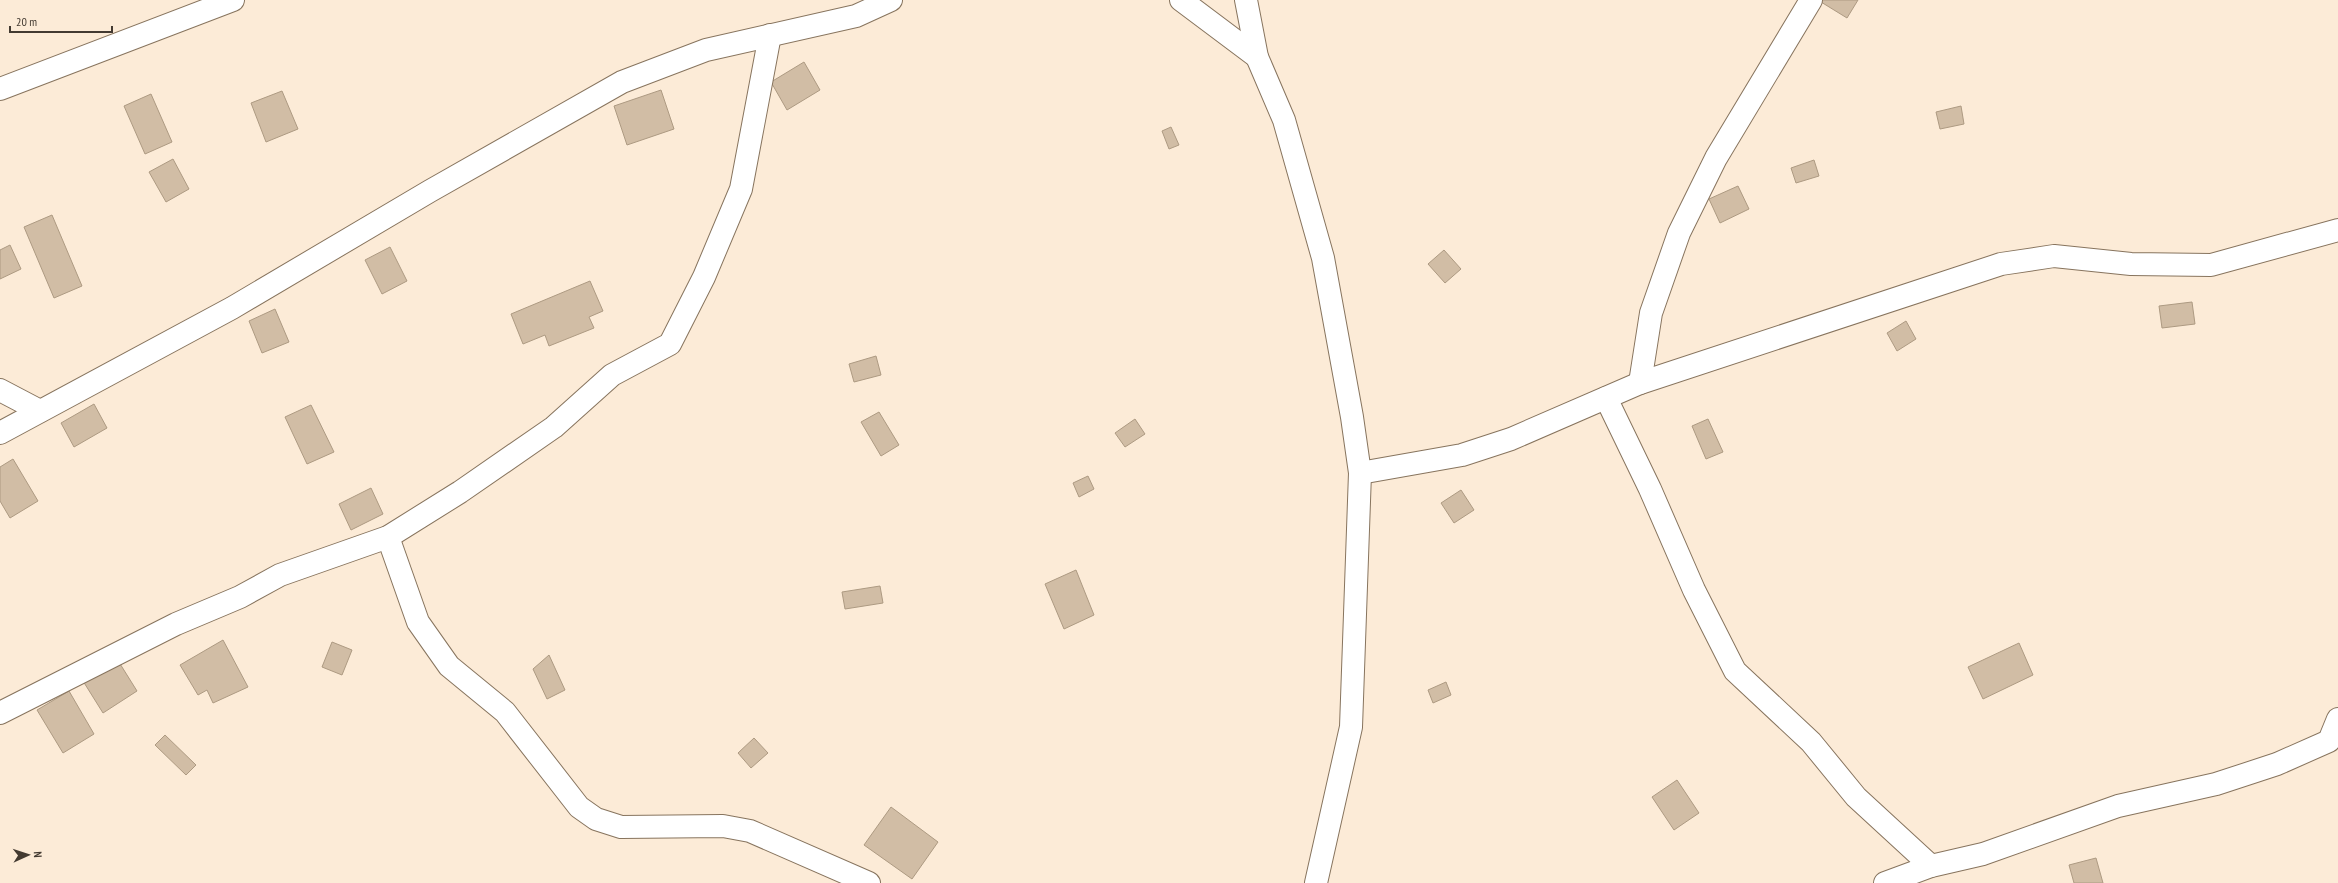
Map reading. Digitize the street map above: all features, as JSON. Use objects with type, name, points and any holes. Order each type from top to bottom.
[{"type":"street","points":[[0,89],[233,0]]},
{"type":"street","points":[[0,433],[232,308],[430,191],[622,82],[706,50],[856,16],[891,0]]},
{"type":"street","points":[[1181,0],[1257,56]]},
{"type":"street","points":[[1246,0],[1257,56],[1284,120],[1323,258],[1352,417],[1360,473],[1351,727],[1316,883]]},
{"type":"street","points":[[1640,383],[1651,313],[1679,233],[1716,158],[1811,0]]},
{"type":"street","points":[[0,713],[176,624],[240,597],[280,575],[388,537],[460,492],[554,426],[612,375],[670,344],[704,277],[741,189],[770,35]]},
{"type":"street","points":[[1360,473],[1462,455],[1511,439],[1640,383],[2001,264],[2054,256],[2131,264],[2211,265],[2338,230]]},
{"type":"street","points":[[0,390],[40,411]]},
{"type":"street","points":[[1606,398],[1650,489],[1694,590],[1735,671],[1811,742],[1856,797],[1931,866]]},
{"type":"street","points":[[388,537],[418,622],[449,666],[505,712],[579,807],[596,819],[621,827],[723,826],[750,831],[869,883]]},
{"type":"street","points":[[1885,883],[1931,866],[1983,854],[2118,806],[2216,784],[2277,764],[2333,749],[2338,719]]},
{"type":"building","points":[[1823,0],[1858,0],[1847,18],[1821,2]]},
{"type":"building","points":[[804,62],[820,90],[787,110],[771,82]]},
{"type":"building","points":[[661,90],[674,129],[627,145],[614,106]]},
{"type":"building","points":[[282,91],[298,129],[266,142],[251,103]]},
{"type":"building","points":[[151,94],[172,142],[145,154],[124,106]]},
{"type":"building","points":[[1961,106],[1964,124],[1940,129],[1936,112]]},
{"type":"building","points":[[1171,127],[1179,145],[1169,149],[1162,131]]},
{"type":"building","points":[[173,159],[189,189],[166,202],[149,172]]},
{"type":"building","points":[[1814,160],[1819,176],[1796,183],[1791,168]]},
{"type":"building","points":[[1738,186],[1749,209],[1720,223],[1709,199]]},
{"type":"building","points":[[52,215],[82,286],[54,298],[24,227]]},
{"type":"building","points":[[10,245],[21,269],[0,279],[0,250]]},
{"type":"building","points":[[390,247],[407,281],[382,294],[365,260]]},
{"type":"building","points":[[1444,250],[1461,269],[1445,283],[1428,264]]},
{"type":"building","points":[[590,281],[603,311],[589,317],[594,328],[549,346],[545,335],[523,344],[511,314]]},
{"type":"building","points":[[2192,302],[2195,324],[2162,328],[2159,306]]},
{"type":"building","points":[[275,309],[289,342],[262,353],[249,321]]},
{"type":"building","points":[[1906,321],[1916,339],[1897,351],[1887,333]]},
{"type":"building","points":[[876,356],[881,375],[854,382],[849,364]]},
{"type":"building","points":[[94,404],[107,428],[74,447],[61,423]]},
{"type":"building","points":[[311,405],[334,452],[307,464],[285,417]]},
{"type":"building","points":[[879,412],[899,445],[881,456],[861,422]]},
{"type":"building","points":[[1135,419],[1145,434],[1125,447],[1115,433]]},
{"type":"building","points":[[1708,419],[1723,452],[1706,459],[1692,426]]},
{"type":"building","points":[[13,459],[38,501],[10,518],[0,501],[0,467]]},
{"type":"building","points":[[1088,476],[1094,489],[1079,497],[1073,483]]},
{"type":"building","points":[[371,488],[383,514],[351,530],[339,504]]},
{"type":"building","points":[[1461,490],[1474,510],[1454,523],[1441,503]]},
{"type":"building","points":[[1076,570],[1094,615],[1064,629],[1045,584]]},
{"type":"building","points":[[880,586],[883,603],[845,609],[842,592]]},
{"type":"building","points":[[223,640],[248,687],[213,703],[207,690],[198,695],[180,665]]},
{"type":"building","points":[[332,642],[352,650],[342,675],[322,667]]},
{"type":"building","points":[[2019,643],[2033,675],[1983,699],[1968,667]]},
{"type":"building","points":[[549,655],[565,690],[547,699],[533,669]]},
{"type":"building","points":[[117,659],[137,691],[103,713],[83,681]]},
{"type":"building","points":[[1446,682],[1451,695],[1433,703],[1428,690]]},
{"type":"building","points":[[69,691],[94,734],[63,753],[37,710]]},
{"type":"building","points":[[165,735],[196,765],[186,775],[155,745]]},
{"type":"building","points":[[754,738],[768,753],[751,768],[738,753]]},
{"type":"building","points":[[1677,780],[1699,813],[1674,830],[1652,797]]},
{"type":"building","points":[[891,807],[938,842],[912,879],[864,845]]},
{"type":"building","points":[[2096,858],[2103,883],[2074,883],[2069,865]]}]
